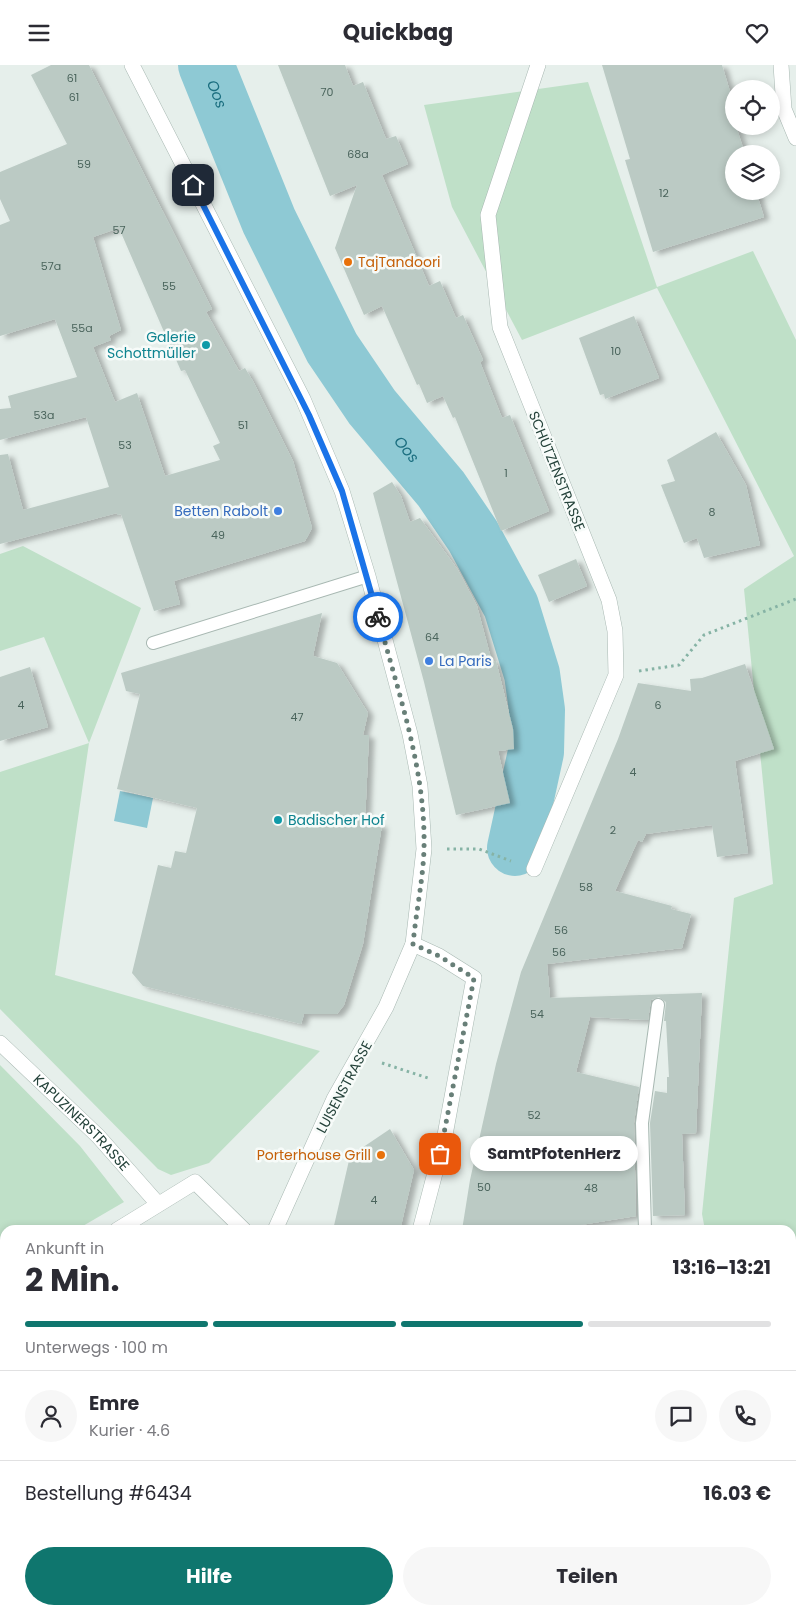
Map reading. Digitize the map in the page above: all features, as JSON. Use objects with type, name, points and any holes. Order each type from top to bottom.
[{"type":"street","name":"LUISENSTRASSE","points":[[132,65],[303,399],[342,491],[368,576],[410,734],[420,786],[424,849],[413,944],[386,1007],[334,1099],[277,1225]]},
{"type":"street","name":"SCHÜTZENSTRASSE","points":[[534,869],[616,675],[615,631],[609,600],[500,327],[488,215],[538,65]]},
{"type":"street","points":[[781,65],[784,109],[796,137]]},
{"type":"street","points":[[413,944],[439,956],[474,978],[445,1135],[421,1225]]},
{"type":"street","name":"KAPUZINERSTRASSE","points":[[0,1043],[98,1137],[158,1204]]},
{"type":"street","points":[[125,1225],[195,1182],[239,1225]]},
{"type":"lane","points":[[153,643],[368,576]]},
{"type":"lane","points":[[644,1225],[642,1123],[658,1005]]},
{"type":"path","points":[[616,675],[679,665],[704,635],[796,599]]},
{"type":"path","points":[[424,849],[479,849],[534,869]]},
{"type":"path","points":[[360,1056],[454,1086]]},
{"type":"green space","points":[[588,82],[657,287],[753,251],[796,340],[796,1225],[704,1225],[702,1214],[734,898],[773,884],[744,589],[794,556],[657,288],[522,340],[452,207],[424,105]]},
{"type":"green space","points":[[23,546],[141,608],[89,743],[44,637],[0,651],[0,554]]},
{"type":"green space","points":[[89,743],[55,975],[320,1051],[209,1163],[171,1175],[158,1169],[0,1009],[0,772]]},
{"type":"green space","points":[[0,1065],[80,1146],[124,1202],[85,1225],[0,1225]]},
{"type":"water","points":[[120,791],[153,798],[147,828],[114,821]]},
{"type":"building","points":[[51,65],[89,65],[212,309],[206,312],[239,371],[245,368],[254,383],[293,461],[312,528],[305,541],[174,581],[180,604],[154,611],[121,514],[117,515],[117,513],[0,544],[0,455],[8,454],[23,510],[109,487],[86,417],[0,440],[0,409],[11,408],[8,396],[77,377],[55,319],[0,336],[0,225],[10,221],[0,199],[0,172],[67,144],[31,75]],"holes":[[[119,228],[181,371],[185,370],[220,443],[213,446],[220,460],[165,476],[137,393],[115,402],[93,347],[111,340],[109,336],[121,330],[93,237]]]},
{"type":"building","points":[[278,65],[345,65],[353,86],[363,82],[386,139],[396,136],[408,164],[382,175],[429,286],[440,281],[456,318],[463,315],[483,360],[480,362],[502,418],[510,415],[549,511],[501,531],[455,417],[453,418],[443,396],[427,403],[382,306],[364,315],[335,248],[357,185],[330,196]]},
{"type":"building","points":[[602,65],[722,65],[726,80],[725,135],[739,135],[742,145],[725,145],[725,200],[759,200],[764,217],[653,252],[625,160],[630,159]]},
{"type":"building","points":[[634,316],[659,378],[605,399],[604,394],[600,395],[579,338]]},
{"type":"building","points":[[716,432],[746,485],[760,545],[704,558],[697,538],[684,543],[661,485],[675,481],[667,460]]},
{"type":"building","points":[[392,482],[401,496],[410,522],[420,518],[458,570],[477,606],[492,662],[496,661],[513,729],[514,749],[498,751],[510,803],[456,815],[424,682],[373,493]]},
{"type":"building","points":[[576,559],[587,586],[549,602],[538,575]]},
{"type":"building","name":"Badischer Hof","points":[[322,613],[313,656],[337,663],[368,713],[363,735],[369,735],[365,822],[382,825],[363,944],[344,1005],[337,1014],[304,1014],[301,1024],[143,986],[132,973],[158,865],[171,868],[175,851],[186,853],[197,808],[117,789],[140,694],[126,691],[121,673]]},
{"type":"building","points":[[745,664],[774,749],[735,761],[748,853],[717,857],[712,825],[646,834],[642,842],[638,840],[615,891],[672,906],[671,909],[691,914],[682,948],[547,964],[550,998],[702,993],[696,1133],[682,1134],[685,1215],[653,1216],[650,1123],[655,1091],[667,1093],[667,1077],[669,1077],[666,1021],[664,1021],[666,1002],[659,997],[651,1000],[648,1020],[590,1017],[576,1072],[639,1087],[634,1123],[636,1216],[580,1225],[463,1225],[470,1180],[496,1064],[521,972],[618,739],[638,683],[691,691],[690,679],[702,678]]},
{"type":"building","points":[[30,667],[48,727],[0,741],[0,677]]},
{"type":"building","points":[[390,1129],[414,1170],[401,1225],[334,1225],[350,1156]]},
{"type":"waterway","name":"Oos","points":[[206,65],[269,221],[332,348],[372,407],[441,489],[473,536],[511,606],[532,674],[537,710],[536,752],[515,848]]},
{"type":"way so far","points":[[378,617],[410,734],[420,786],[424,849],[413,944],[439,956],[474,978],[440,1154]]},
{"type":"place","name":"TajTandoori","points":[[348,262]]},
{"type":"place","name":"Galerie Schottmüller","points":[[206,345]]},
{"type":"place","name":"Betten Rabolt","points":[[278,511]]},
{"type":"place","name":"La Paris","points":[[429,661]]},
{"type":"place","name":"Badischer Hof","points":[[278,820]]},
{"type":"place","name":"SamtPfotenHerz","points":[[440,1154]]},
{"type":"place","name":"Porterhouse Grill","points":[[381,1155]]},
{"type":"route","points":[[193,185],[236,272],[303,399],[342,491],[368,576],[378,617]]}]
